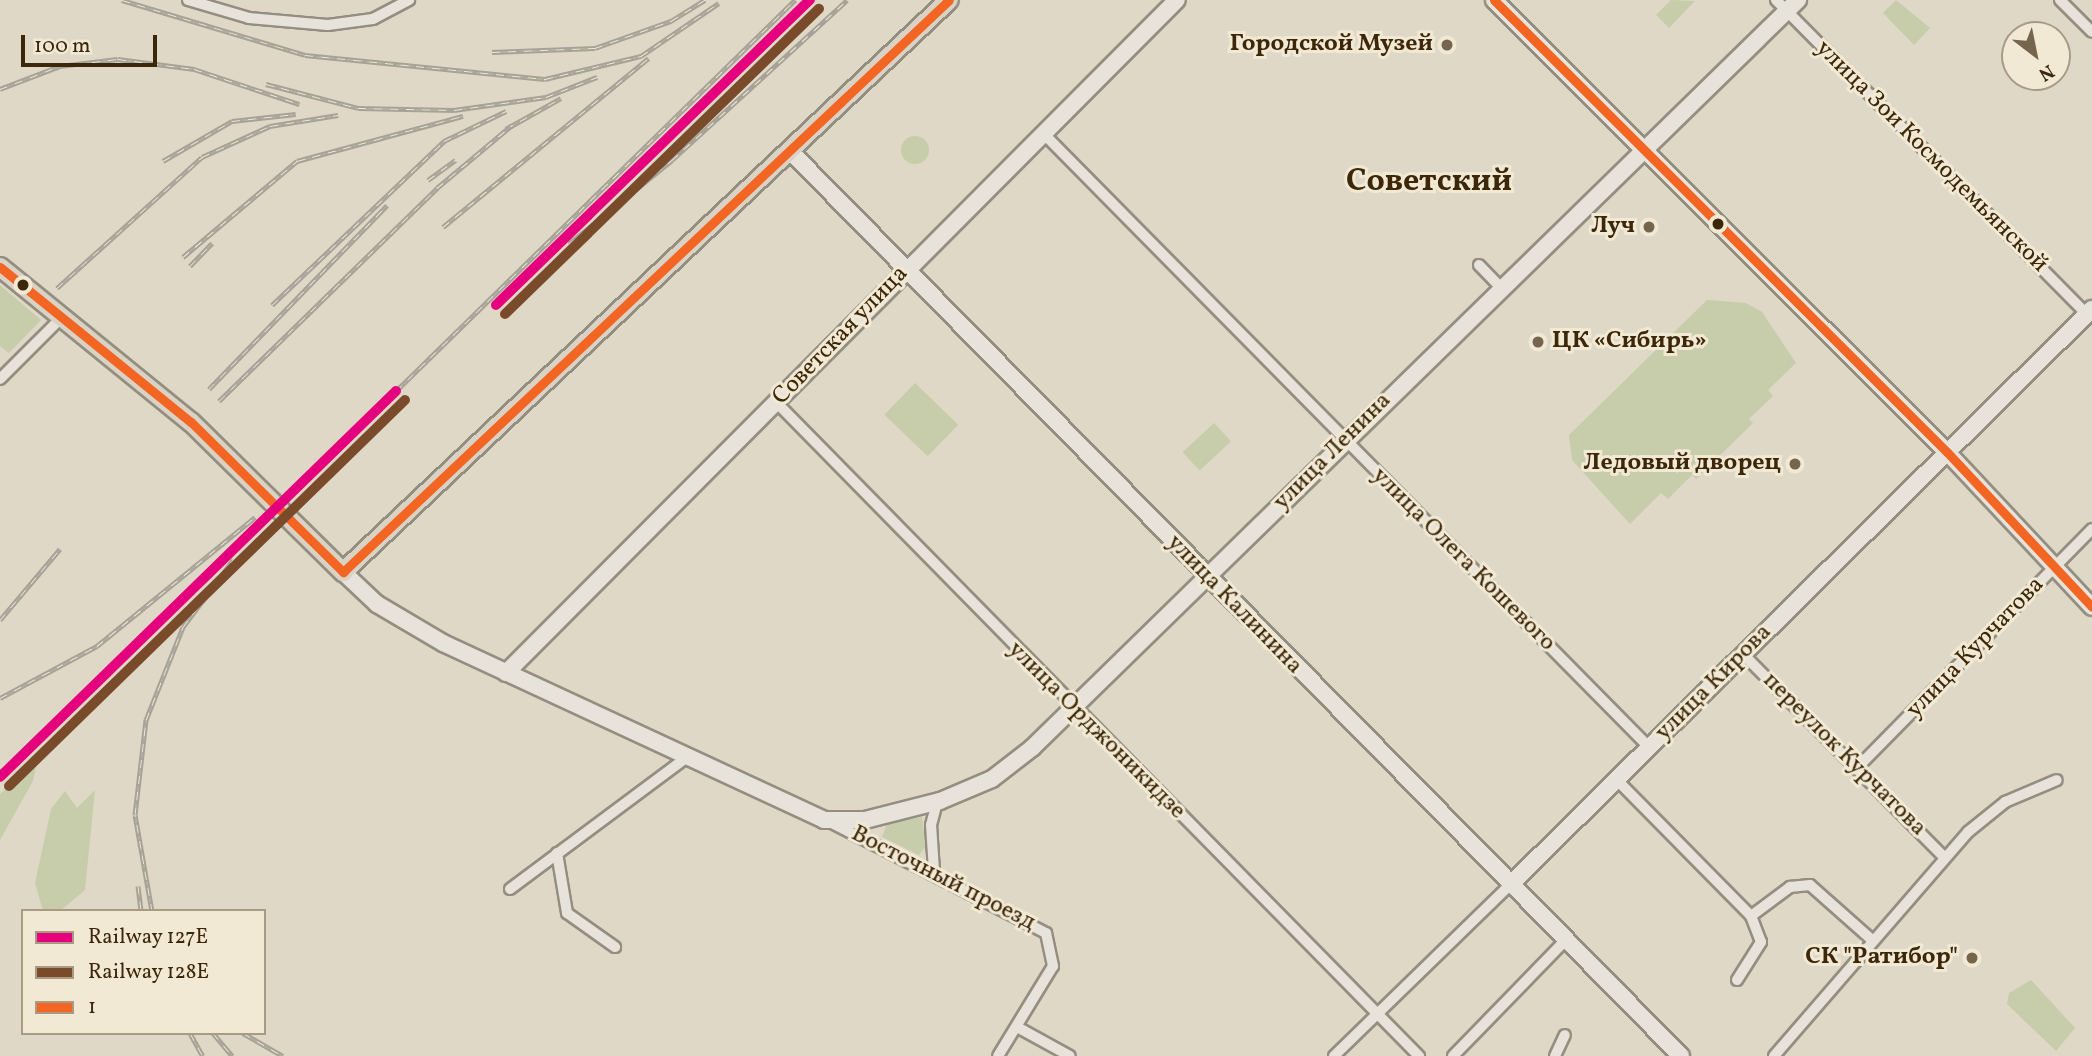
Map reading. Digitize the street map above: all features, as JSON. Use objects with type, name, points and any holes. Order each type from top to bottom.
[{"type":"main road","points":[[0,267],[191,422],[343,572],[949,0]]},
{"type":"street","points":[[188,0],[249,18],[328,25],[373,19],[409,0]]},
{"type":"street","name":"Советская улица","points":[[506,673],[777,402],[906,268],[1177,0]]},
{"type":"street","points":[[1494,0],[1641,150],[1947,452],[2092,607]]},
{"type":"street","points":[[2060,0],[2092,32]]},
{"type":"street","name":"улица Ленина","points":[[824,820],[865,821],[937,802],[1002,773],[1207,577],[1787,4]]},
{"type":"street","name":"улица Зои Космодемьянской","points":[[1787,4],[2089,311]]},
{"type":"street","name":"улица Олега Кошевого","points":[[1042,132],[1649,747]]},
{"type":"street","name":"улица Калинина","points":[[790,151],[1681,1056]]},
{"type":"street","points":[[1479,265],[1500,287]]},
{"type":"street","name":"улица Кирова","points":[[1334,1056],[2089,311]]},
{"type":"street","points":[[0,379],[61,318]]},
{"type":"street","name":"улица Орджоникидзе","points":[[777,402],[1072,708],[1419,1056]]},
{"type":"street","name":"улица Курчатова","points":[[1859,766],[2092,529]]},
{"type":"street","points":[[343,572],[389,612],[506,673],[824,820]]},
{"type":"street","name":"переулок Курчатова","points":[[1743,654],[1859,766],[1944,857]]},
{"type":"street","points":[[510,889],[687,757]]},
{"type":"street","points":[[1616,779],[1751,916],[1761,942],[1737,980]]},
{"type":"street","points":[[1774,1056],[1944,857],[2005,803],[2057,780]]},
{"type":"street","points":[[934,872],[931,825],[937,802]]},
{"type":"street","name":"Восточный проезд","points":[[824,820],[1032,922],[1051,939],[1054,966],[998,1056]]},
{"type":"street","points":[[557,853],[567,913],[615,947]]},
{"type":"street","points":[[1751,916],[1790,887],[1810,885],[1872,940]]},
{"type":"street","points":[[1453,1056],[1566,940]]},
{"type":"street","points":[[1017,1027],[1070,1056]]},
{"type":"street","points":[[1555,1056],[1565,1035]]},
{"type":"green space","points":[[1671,0],[1695,1],[1669,28],[1656,15]]},
{"type":"green space","points":[[1896,0],[1930,28],[1914,45],[1883,13]]},
{"type":"green space","points":[[915,136],[925,140],[929,150],[925,160],[915,164],[905,160],[901,150],[905,140]]},
{"type":"green space","points":[[0,285],[41,320],[9,353],[0,346]]},
{"type":"green space","points":[[1707,300],[1746,303],[1762,312],[1796,363],[1768,390],[1773,396],[1749,419],[1753,423],[1696,479],[1692,475],[1668,499],[1661,493],[1630,524],[1572,460],[1569,435]]},
{"type":"green space","points":[[915,383],[958,425],[928,456],[884,415]]},
{"type":"green space","points":[[1214,423],[1231,441],[1200,471],[1183,452]]},
{"type":"green space","points":[[37,761],[33,781],[0,840],[0,794]]},
{"type":"green space","points":[[95,790],[85,890],[62,909],[42,909],[35,883],[51,809],[65,791],[77,808]]},
{"type":"green space","points":[[922,817],[926,846],[919,855],[882,837],[887,824]]},
{"type":"green space","points":[[2031,980],[2075,1028],[2056,1051],[2007,1004],[2009,993]]},
{"type":"railway","points":[[122,0],[305,55],[545,79],[641,56],[719,3]]},
{"type":"railway","points":[[492,52],[595,48],[671,21],[705,0]]},
{"type":"railway","points":[[396,391],[795,0]]},
{"type":"railway","points":[[569,244],[672,160],[847,0]]},
{"type":"railway","points":[[443,227],[649,58]]},
{"type":"railway","points":[[0,89],[60,66],[118,59],[194,69],[299,104]]},
{"type":"railway","points":[[266,84],[358,108],[454,110],[546,97],[597,77]]},
{"type":"railway","points":[[506,129],[561,98]]},
{"type":"railway","points":[[272,305],[444,141],[506,111]]},
{"type":"railway","points":[[163,161],[232,121],[296,114]]},
{"type":"railway","points":[[57,288],[202,157],[270,126],[338,115]]},
{"type":"railway","points":[[183,257],[297,161],[463,116]]},
{"type":"railway","points":[[219,401],[437,188],[512,125]]},
{"type":"railway","points":[[428,180],[456,160]]},
{"type":"railway","points":[[209,389],[387,205]]},
{"type":"railway","points":[[190,266],[212,243]]},
{"type":"railway","points":[[0,698],[97,646],[255,517]]},
{"type":"railway","points":[[0,620],[60,549]]},
{"type":"railway","points":[[152,909],[135,815],[146,720],[183,627],[233,560]]},
{"type":"railway","points":[[138,886],[141,909]]},
{"type":"railway","points":[[191,1035],[203,1056]]},
{"type":"railway","points":[[215,1035],[232,1056]]},
{"type":"railway","points":[[246,1035],[283,1056]]},
{"type":"rail line","name":"127Е","points":[[496,305],[810,0]]},
{"type":"rail line","name":"128Е","points":[[505,314],[819,9]]},
{"type":"rail line","name":"127Е","points":[[0,777],[396,391]]},
{"type":"rail line","name":"128Е","points":[[9,786],[405,400]]},
{"type":"transit line","name":"1","points":[[343,572],[949,0]]},
{"type":"transit line","name":"1","points":[[1494,0],[1947,452],[2092,607]]},
{"type":"transit line","name":"1","points":[[0,267],[191,422],[343,572]]},
{"type":"place","name":"Городской Музей","points":[[1447,45]]},
{"type":"place","name":"Луч","points":[[1649,227]]},
{"type":"place","name":"ЦК «Сибирь»","points":[[1538,342]]},
{"type":"place","name":"Ледовый дворец","points":[[1795,464]]},
{"type":"place","name":"СК \"Ратибор\"","points":[[1972,958]]},
{"type":"district","name":"Советский","points":[[1429,182]]}]
